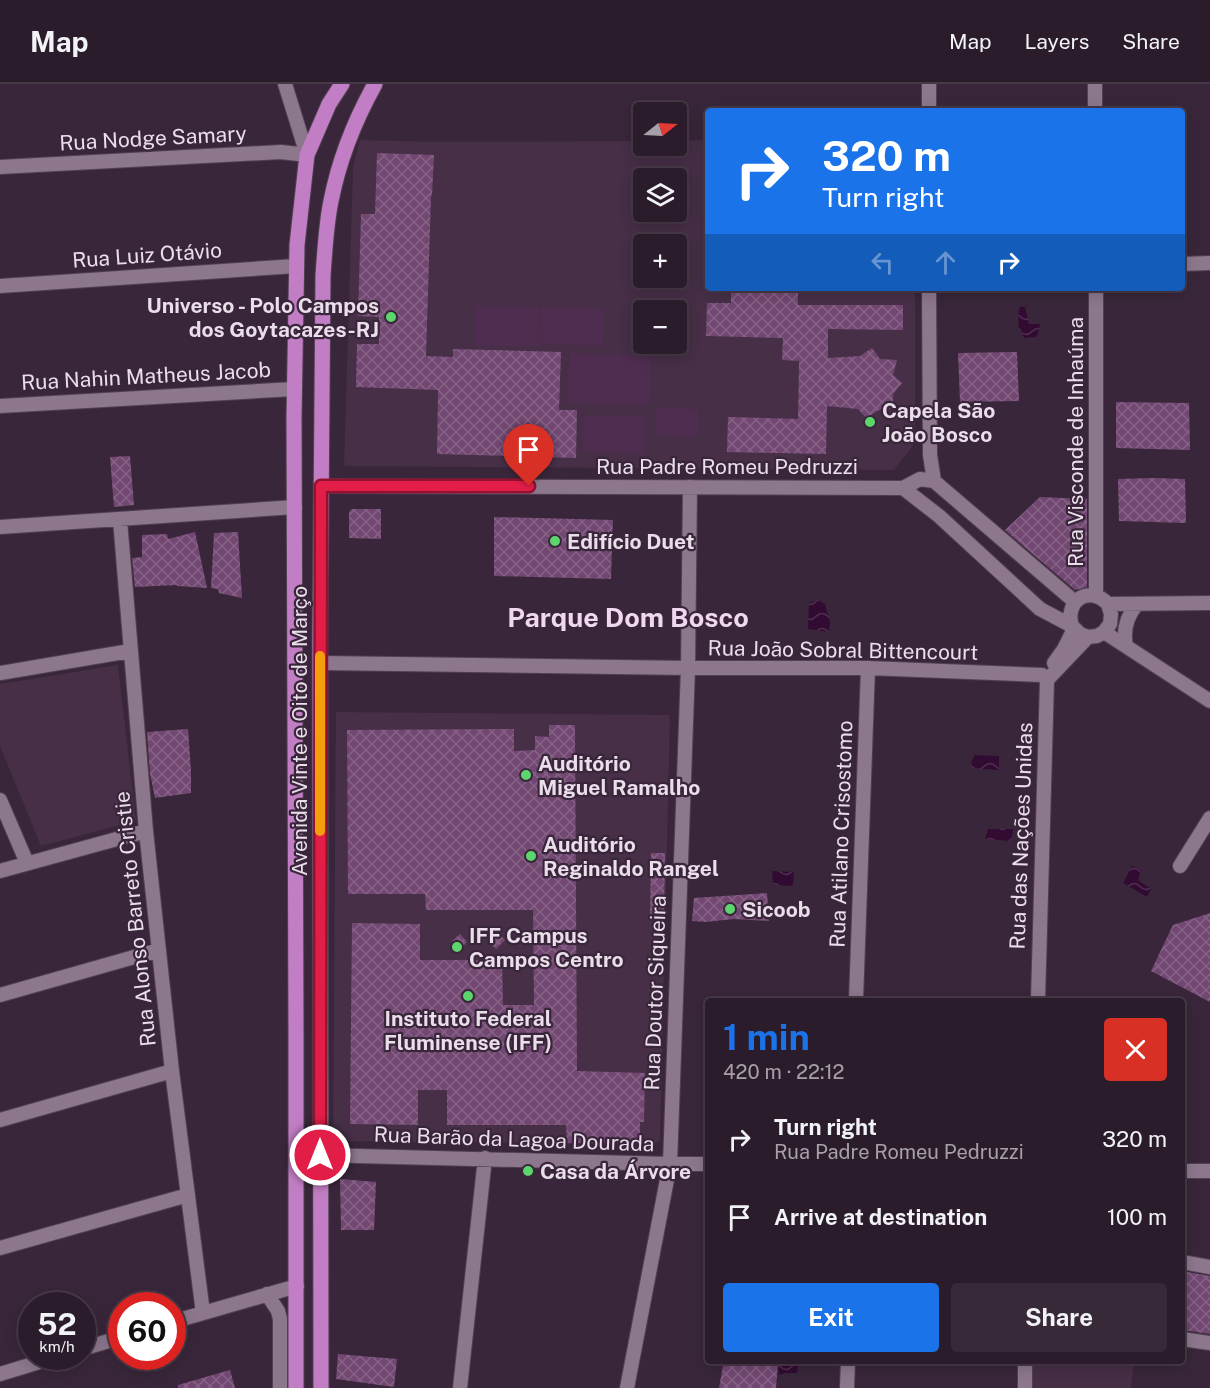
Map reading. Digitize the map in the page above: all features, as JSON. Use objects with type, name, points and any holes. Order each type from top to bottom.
[{"type":"main road","name":"Avenida Vinte e Oito de Março","points":[[296,1388],[294,389],[296,266],[308,155],[329,104],[342,84]]},
{"type":"main road","name":"Avenida Vinte e Oito de Março","points":[[321,1388],[320,639],[323,274],[325,236],[342,156],[375,84]]},
{"type":"main road","points":[[295,360],[303,377],[304,477],[313,485],[321,486]]},
{"type":"main road","points":[[295,507],[310,507],[314,516],[314,630],[320,639]]},
{"type":"main road","points":[[297,1035],[304,1067],[306,1140],[310,1152],[320,1155]]},
{"type":"street","points":[[285,84],[308,155]]},
{"type":"street","points":[[929,84],[929,108]]},
{"type":"street","points":[[1095,84],[1095,108]]},
{"type":"street","name":"Rua Nodge Samary","points":[[0,167],[281,152],[308,155]]},
{"type":"street","points":[[1185,264],[1210,263]]},
{"type":"street","name":"Rua Luiz Otávio","points":[[0,286],[296,266]]},
{"type":"street","points":[[929,291],[930,454],[934,481]]},
{"type":"street","name":"Rua Visconde de Inhaúma","points":[[1096,291],[1102,600]]},
{"type":"street","name":"Rua Nahin Matheus Jacob","points":[[0,406],[294,389]]},
{"type":"street","points":[[920,479],[930,454]]},
{"type":"street","points":[[1075,602],[934,481],[920,479],[903,488],[939,516],[1040,609],[1079,631],[1097,636],[1104,632],[1110,624],[1111,614],[1102,600]]},
{"type":"street","name":"Rua Padre Romeu Pedruzzi","points":[[321,486],[903,488]]},
{"type":"street","name":"Rua Doutor Siqueira","points":[[627,1388],[670,1164],[688,668],[690,487]]},
{"type":"street","points":[[0,527],[295,507]]},
{"type":"street","name":"Rua Alonso Barreto Cristie","points":[[120,520],[146,831],[172,1071],[203,1313]]},
{"type":"street","points":[[1079,631],[1070,618],[1070,609],[1075,602],[1085,596],[1137,604],[1210,603]]},
{"type":"street","points":[[1126,646],[1126,625],[1137,604]]},
{"type":"street","points":[[1044,677],[1079,631]]},
{"type":"street","points":[[1104,632],[1210,701]]},
{"type":"street","points":[[0,673],[130,651]]},
{"type":"street","name":"Rua João Sobral Bittencourt","points":[[320,663],[868,668],[1044,677]]},
{"type":"street","name":"Rua Atilano Crisostomo","points":[[856,998],[868,668]]},
{"type":"street","name":"Rua das Nações Unidas","points":[[1038,998],[1044,677]]},
{"type":"street","points":[[0,800],[27,863]]},
{"type":"street","points":[[1180,866],[1210,818]]},
{"type":"street","points":[[0,871],[146,831]]},
{"type":"street","points":[[0,995],[159,950]]},
{"type":"street","points":[[0,1120],[172,1071]]},
{"type":"street","name":"Rua Barão da Lagoa Dourada","points":[[320,1155],[705,1164]]},
{"type":"street","points":[[460,1388],[485,1158]]},
{"type":"street","points":[[1185,1171],[1210,1172]]},
{"type":"street","points":[[0,1248],[188,1195]]},
{"type":"street","points":[[1185,1263],[1210,1267]]},
{"type":"street","points":[[186,1318],[297,1286]]},
{"type":"street","points":[[267,1294],[280,1319],[280,1388]]},
{"type":"street","points":[[1185,1339],[1210,1343]]},
{"type":"street","points":[[847,1388],[848,1364]]},
{"type":"street","points":[[1025,1364],[1025,1388]]},
{"type":"street","points":[[0,1374],[18,1369]]},
{"type":"shaded area","points":[[360,140],[633,141],[633,156],[687,156],[687,141],[705,140],[705,291],[915,291],[915,443],[894,470],[344,466],[353,168]]},
{"type":"shaded area","points":[[475,306],[538,307],[538,346],[475,346]]},
{"type":"shaded area","points":[[540,307],[604,309],[603,346],[539,344]]},
{"type":"shaded area","points":[[569,353],[651,356],[650,405],[568,403]]},
{"type":"shaded area","points":[[656,408],[698,409],[698,436],[656,435]]},
{"type":"shaded area","points":[[584,416],[645,416],[644,454],[584,451]]},
{"type":"shaded area","points":[[118,665],[136,821],[41,846],[0,746],[0,684]]},
{"type":"shaded area","name":"IFF Campus Campos Centro","points":[[336,712],[670,715],[660,1139],[658,1142],[651,1145],[343,1141],[335,1136],[333,1133]]},
{"type":"shaded area","points":[[1031,1364],[1134,1364],[1131,1388],[1031,1388]]},
{"type":"water","points":[[1020,307],[1025,307],[1029,324],[1040,324],[1036,337],[1024,338],[1019,328]]},
{"type":"water","points":[[818,600],[825,604],[830,622],[829,632],[808,629],[809,603]]},
{"type":"water","points":[[975,755],[999,756],[999,770],[972,768],[971,762]]},
{"type":"water","points":[[988,829],[1013,829],[1011,841],[985,839]]},
{"type":"water","points":[[1132,866],[1141,870],[1138,880],[1151,889],[1147,897],[1123,883]]},
{"type":"water","points":[[772,871],[794,872],[793,886],[773,885]]},
{"type":"water","points":[[778,1364],[798,1364],[797,1373],[779,1375]]},
{"type":"building","points":[[377,153],[434,155],[426,356],[453,357],[453,349],[561,352],[559,410],[577,410],[576,458],[437,454],[438,390],[356,387],[357,344],[379,344],[379,317],[358,316],[361,214],[375,214]]},
{"type":"building","points":[[731,291],[798,291],[798,305],[903,305],[903,330],[828,329],[828,358],[860,356],[872,348],[880,359],[897,360],[893,375],[902,383],[893,394],[893,408],[879,410],[866,418],[858,409],[827,406],[826,454],[727,452],[728,417],[798,419],[799,361],[782,360],[783,338],[706,336],[707,303],[731,303]]},
{"type":"building","points":[[1017,352],[1019,401],[960,402],[958,353]]},
{"type":"building","points":[[1116,402],[1189,403],[1190,450],[1116,448]]},
{"type":"building","points":[[130,456],[134,505],[114,507],[110,457]]},
{"type":"building","points":[[1118,479],[1185,479],[1186,523],[1119,521]]},
{"type":"building","points":[[1040,497],[1087,499],[1087,587],[1075,590],[1005,530]]},
{"type":"building","points":[[352,509],[381,509],[381,539],[349,538],[349,512]]},
{"type":"building","name":"Edifício Duet","points":[[494,517],[613,520],[611,579],[494,576]]},
{"type":"building","points":[[195,532],[207,588],[177,585],[135,587],[132,558],[142,557],[142,535],[167,534],[168,539]]},
{"type":"building","points":[[238,532],[242,598],[219,593],[218,589],[211,588],[214,533]]},
{"type":"building","name":"IFF Campus Campos Centro","points":[[549,725],[575,725],[577,1071],[645,1073],[644,1122],[640,1122],[640,1142],[567,1143],[566,1125],[447,1125],[447,1090],[418,1090],[418,1125],[350,1124],[352,923],[420,924],[420,960],[502,960],[503,1005],[534,1005],[533,910],[426,910],[425,894],[348,894],[347,730],[514,729],[514,751],[535,750],[535,736],[549,737]]},
{"type":"building","points":[[188,729],[191,793],[155,798],[150,774],[147,732]]},
{"type":"building","points":[[651,853],[665,853],[664,914],[650,914]]},
{"type":"building","name":"Sicoob","points":[[767,893],[769,921],[734,919],[692,921],[694,898]]},
{"type":"building","points":[[1210,913],[1210,1002],[1151,971],[1173,925]]},
{"type":"building","points":[[497,932],[505,940],[496,949],[488,941]]},
{"type":"building","points":[[460,934],[467,942],[459,950],[452,941]]},
{"type":"building","points":[[340,1179],[376,1182],[374,1230],[341,1230]]},
{"type":"building","points":[[1185,1272],[1210,1276],[1210,1334],[1185,1330]]},
{"type":"building","points":[[338,1354],[397,1359],[394,1387],[336,1379]]},
{"type":"building","points":[[723,1364],[778,1364],[776,1388],[719,1388]]},
{"type":"building","points":[[230,1370],[235,1388],[178,1388],[178,1385]]},
{"type":"slow traffic","points":[[320,656],[320,831]]},
{"type":"place","name":"Universo - Polo Campos dos Goytacazes-RJ","points":[[391,317]]},
{"type":"place","name":"Capela São João Bosco","points":[[870,422]]},
{"type":"place","name":"Edifício Duet","points":[[555,541]]},
{"type":"place","name":"Auditório Miguel Ramalho","points":[[526,775]]},
{"type":"place","name":"Auditório Reginaldo Rangel","points":[[531,856]]},
{"type":"place","name":"Sicoob","points":[[730,909]]},
{"type":"place","name":"IFF Campus Campos Centro","points":[[457,947]]},
{"type":"place","name":"Instituto Federal Fluminense (IFF)","points":[[468,996]]},
{"type":"place","name":"Casa da Árvore","points":[[528,1171]]},
{"type":"district","name":"Parque Dom Bosco","points":[[628,617]]},
{"type":"route","points":[[320,1155],[321,486],[529,486]]}]
